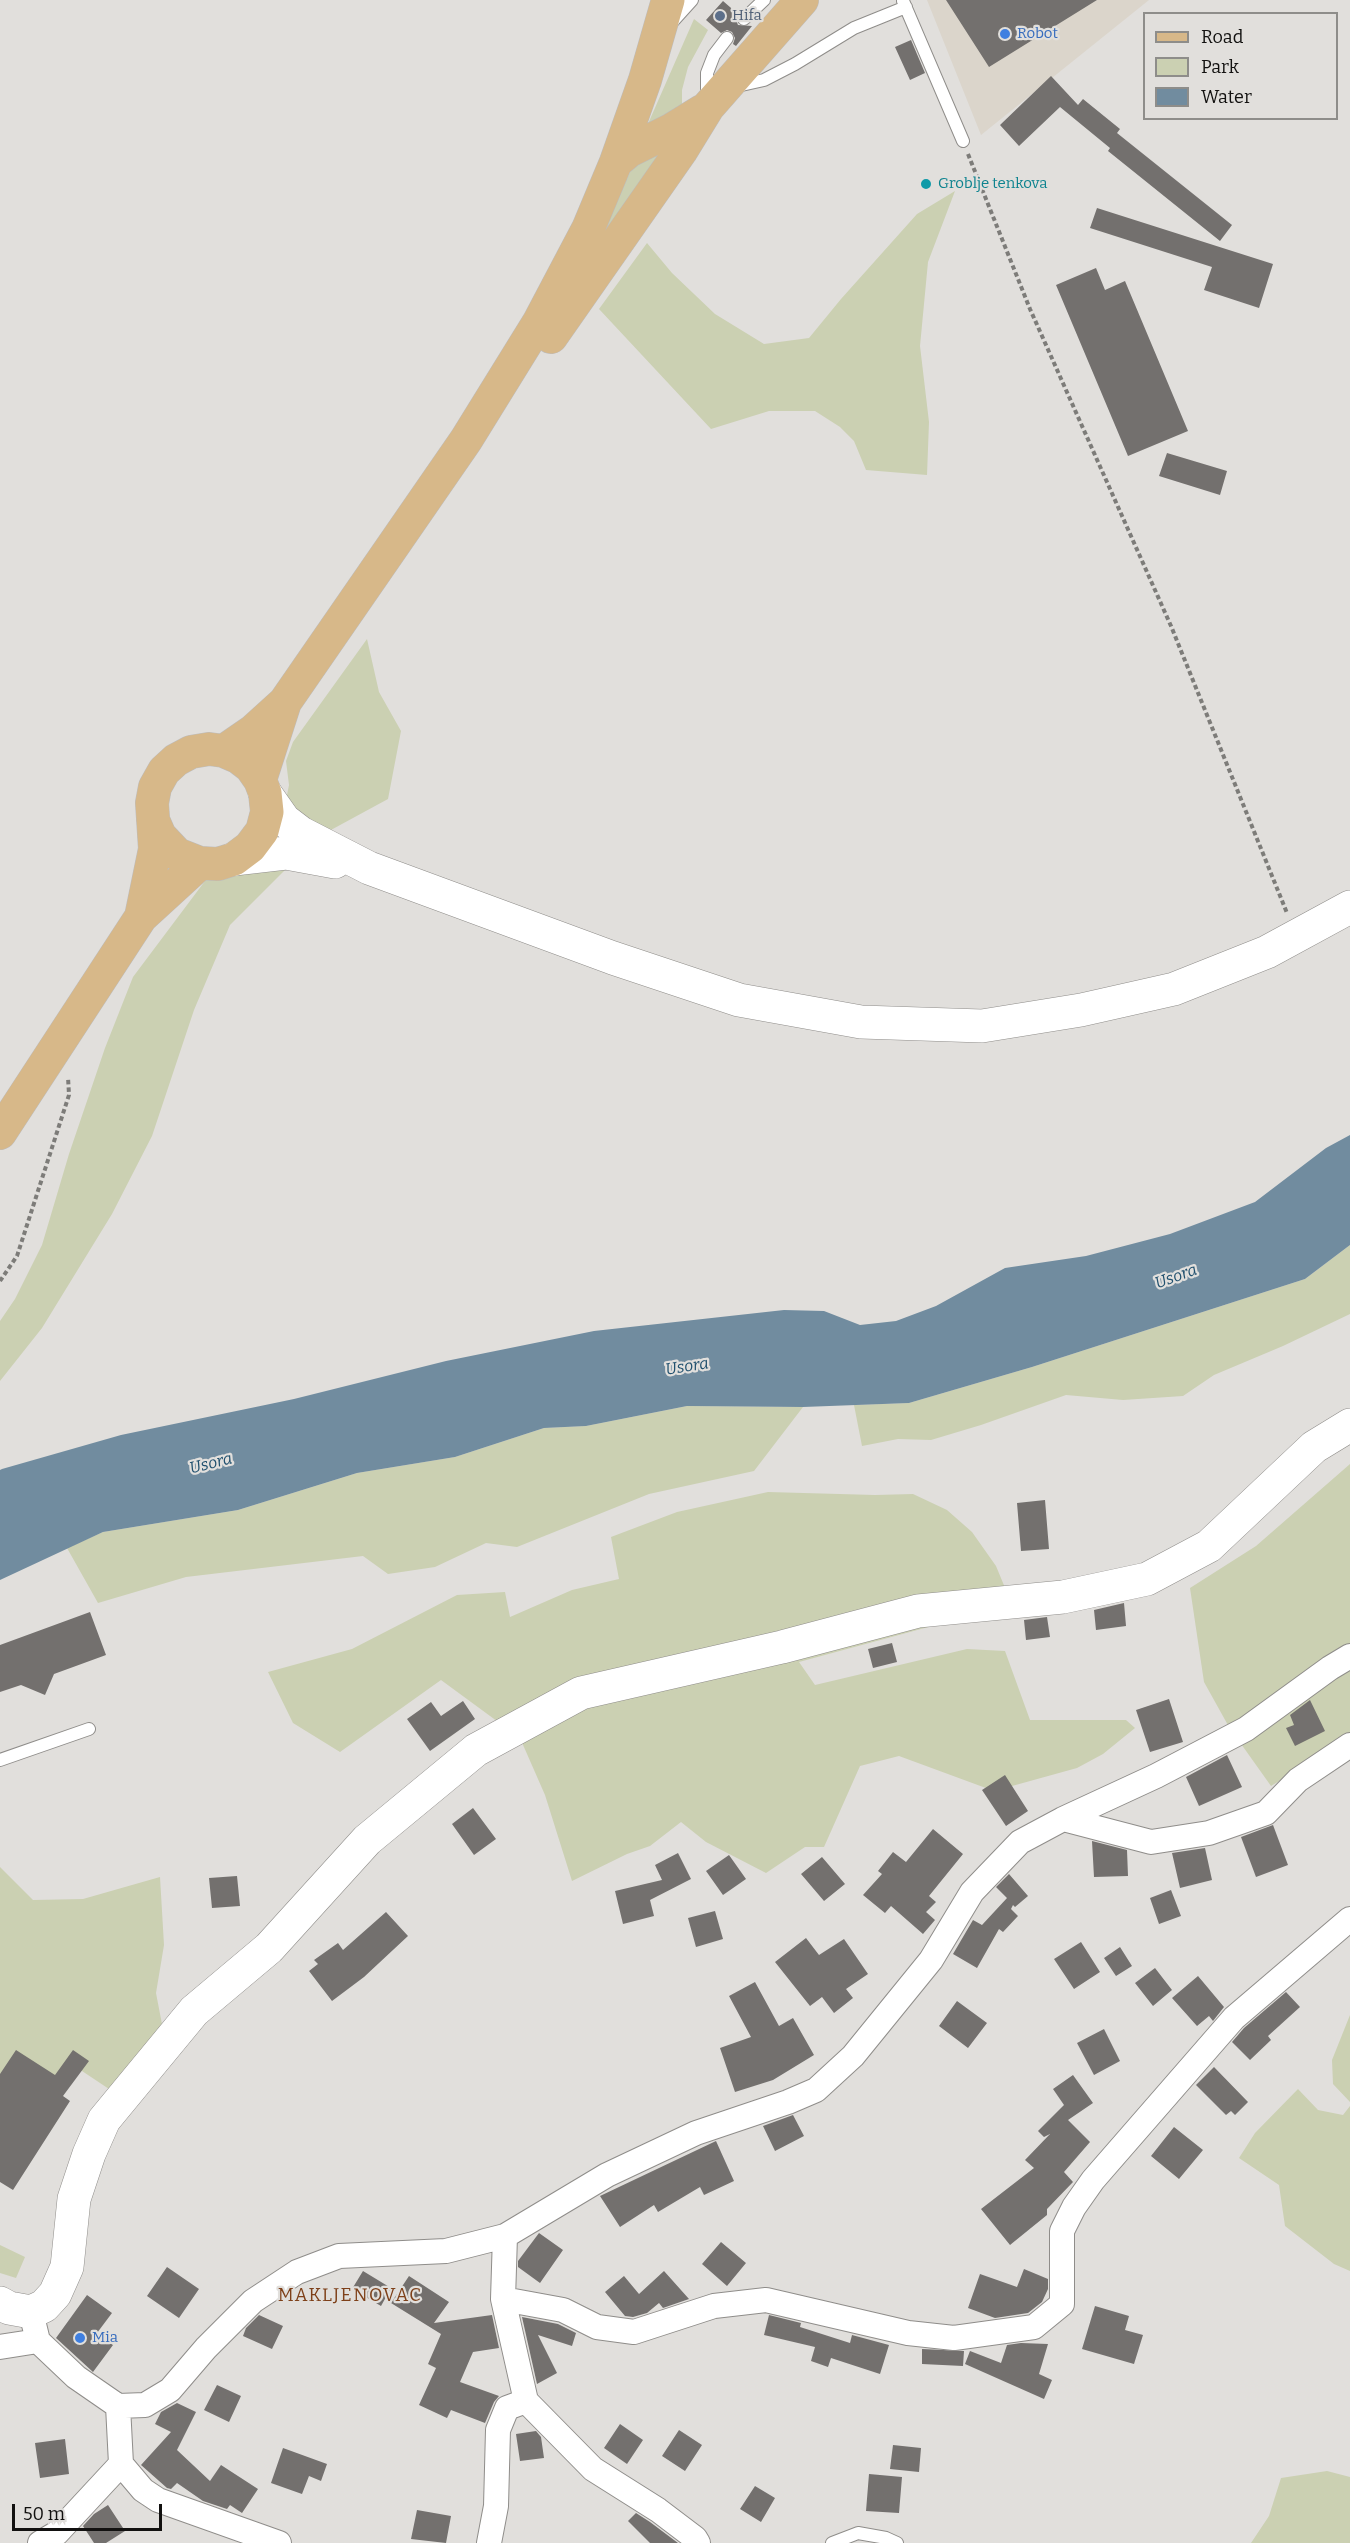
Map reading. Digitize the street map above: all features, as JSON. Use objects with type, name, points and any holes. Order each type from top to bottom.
[{"type":"main road","points":[[224,751],[253,731],[285,702],[491,402],[567,272],[616,162],[658,38],[668,0]]},
{"type":"main road","points":[[491,402],[544,346],[566,318],[716,98],[802,0]]},
{"type":"main road","points":[[616,162],[628,151],[671,130],[716,98]]},
{"type":"main road","points":[[153,820],[167,846],[177,854],[200,863],[218,864],[234,859],[250,847],[262,831],[267,812],[263,786],[285,702]]},
{"type":"main road","points":[[141,917],[155,849],[152,803],[155,787],[164,771],[176,760],[191,752],[209,749],[224,751],[238,757],[251,767],[263,786]]},
{"type":"main road","points":[[0,1133],[141,917],[200,863]]},
{"type":"street","points":[[263,786],[284,820],[301,833],[369,868],[613,958],[739,1000],[861,1022],[982,1026],[1081,1010],[1174,988],[1267,952],[1350,907]]},
{"type":"street","points":[[234,859],[286,853],[369,868]]},
{"type":"street","points":[[0,2347],[35,2326],[44,2306],[56,2294],[67,2267],[74,2199],[89,2154],[104,2120],[194,2011],[269,1948],[367,1840],[476,1750],[581,1693],[782,1647],[918,1611],[1063,1597],[1147,1579],[1209,1546],[1314,1447],[1350,1425]]},
{"type":"street","points":[[0,2303],[35,2326],[76,2377],[118,2406],[145,2406],[170,2390],[206,2348],[253,2301],[297,2272],[339,2256],[447,2250],[505,2236],[607,2175],[696,2133],[788,2102],[816,2090],[853,2056],[932,1960],[972,1892],[1020,1842],[1246,1729],[1350,1656]]},
{"type":"street","points":[[1063,1820],[1151,1842],[1209,1833],[1266,1813],[1298,1780],[1350,1745]]},
{"type":"street","points":[[502,2299],[563,2310],[597,2327],[634,2332],[714,2306],[766,2300],[908,2333],[954,2338],[1034,2327],[1062,2304],[1062,2231],[1074,2207],[1093,2180],[1234,2018],[1350,1919]]},
{"type":"street","points":[[505,2236],[502,2299],[526,2401],[593,2469],[658,2510],[695,2538],[698,2543]]},
{"type":"street","points":[[489,2543],[496,2506],[498,2430],[507,2408],[526,2401]]},
{"type":"street","points":[[118,2406],[121,2464],[143,2490],[158,2500],[279,2543]]},
{"type":"street","points":[[40,2543],[57,2534],[121,2464]]},
{"type":"lane","points":[[658,38],[692,0]]},
{"type":"lane","points":[[744,19],[764,0]]},
{"type":"lane","points":[[727,38],[714,55],[707,73],[716,98],[764,80],[854,28],[904,3],[963,141]]},
{"type":"lane","points":[[0,1760],[89,1729]]},
{"type":"lane","points":[[832,2543],[858,2533],[886,2538],[897,2543]]},
{"type":"path","points":[[963,141],[1030,309],[1171,626],[1296,936]]},
{"type":"path","points":[[0,1281],[17,1256],[69,1095],[68,1074]]},
{"type":"shaded area","points":[[927,0],[1149,0],[981,135]]},
{"type":"green space","points":[[694,19],[708,30],[688,67],[682,90],[682,114],[647,126]]},
{"type":"green space","points":[[672,145],[594,250],[637,157]]},
{"type":"green space","points":[[955,191],[928,262],[920,346],[929,422],[927,475],[866,470],[854,441],[840,427],[815,411],[769,411],[711,429],[599,309],[647,243],[672,273],[715,314],[764,344],[809,338],[917,214]]},
{"type":"green space","points":[[367,639],[379,692],[401,731],[388,799],[318,837],[230,925],[194,1010],[152,1136],[112,1214],[42,1328],[0,1381],[0,1321],[15,1299],[42,1245],[69,1154],[105,1048],[133,977],[214,869],[283,815],[289,785],[286,761],[293,742]]},
{"type":"green space","points":[[1350,1245],[1350,1314],[1214,1375],[1183,1396],[1123,1400],[1066,1395],[931,1440],[898,1439],[862,1446],[854,1405],[909,1403],[1032,1367],[1305,1279]]},
{"type":"green space","points":[[687,1406],[803,1407],[754,1471],[649,1494],[517,1547],[486,1543],[435,1567],[388,1574],[363,1556],[186,1577],[98,1603],[67,1548],[103,1532],[238,1510],[357,1473],[455,1457],[544,1428],[586,1426]]},
{"type":"green space","points":[[1350,1464],[1350,1742],[1339,1744],[1271,1786],[1229,1727],[1204,1682],[1190,1588],[1256,1546]]},
{"type":"green space","points":[[768,1492],[913,1494],[947,1510],[972,1532],[996,1566],[1015,1612],[932,1626],[799,1662],[815,1685],[967,1649],[1005,1651],[1030,1720],[1126,1720],[1135,1728],[1103,1754],[1077,1768],[994,1791],[899,1756],[860,1766],[824,1847],[805,1847],[766,1873],[706,1842],[681,1822],[650,1846],[627,1854],[572,1881],[545,1795],[520,1738],[441,1680],[340,1752],[293,1723],[268,1672],[352,1649],[457,1595],[505,1592],[510,1617],[572,1590],[619,1579],[611,1537],[677,1512]]},
{"type":"green space","points":[[0,1867],[33,1900],[83,1899],[160,1877],[164,1945],[156,1993],[166,2045],[115,2093],[76,2067],[0,2098]]},
{"type":"green space","points":[[1350,2015],[1350,2102],[1333,2084],[1332,2060]]},
{"type":"green space","points":[[1298,2089],[1318,2110],[1343,2115],[1350,2106],[1350,2271],[1334,2264],[1285,2226],[1279,2185],[1239,2158],[1255,2133]]},
{"type":"green space","points":[[0,2245],[25,2257],[16,2278],[0,2273]]},
{"type":"green space","points":[[1327,2471],[1350,2477],[1350,2543],[1251,2543],[1269,2516],[1281,2478]]},
{"type":"water","name":"Usora","points":[[1350,1135],[1350,1245],[1305,1279],[1032,1367],[909,1403],[803,1407],[687,1406],[586,1426],[544,1428],[455,1457],[357,1473],[238,1510],[103,1532],[0,1580],[0,1470],[2,1469],[121,1435],[294,1399],[446,1361],[594,1331],[784,1310],[824,1311],[860,1325],[896,1321],[936,1306],[1005,1268],[1086,1256],[1170,1234],[1255,1202],[1326,1148]]},
{"type":"building","name":"Robot","points":[[946,0],[1097,0],[989,67]]},
{"type":"building","points":[[723,1],[738,14],[736,20],[738,25],[752,26],[736,46],[733,44],[735,38],[732,32],[727,30],[721,33],[706,20]]},
{"type":"building","points":[[911,40],[925,73],[910,80],[895,47]]},
{"type":"building","points":[[1051,76],[1078,105],[1083,99],[1120,129],[1117,133],[1232,225],[1220,241],[1108,151],[1110,148],[1060,107],[1019,146],[1000,125]]},
{"type":"building","points":[[1097,208],[1273,264],[1259,308],[1204,290],[1212,267],[1090,228]]},
{"type":"building","points":[[1096,268],[1105,290],[1125,281],[1188,431],[1128,456],[1056,285]]},
{"type":"building","points":[[1167,453],[1227,471],[1220,495],[1159,476]]},
{"type":"building","points":[[1045,1500],[1049,1549],[1021,1551],[1017,1503]]},
{"type":"building","points":[[1124,1603],[1126,1626],[1096,1630],[1094,1610]]},
{"type":"building","points":[[90,1612],[106,1655],[54,1674],[45,1695],[21,1685],[0,1692],[0,1645]]},
{"type":"building","points":[[1047,1617],[1050,1637],[1026,1640],[1024,1620]]},
{"type":"building","points":[[892,1643],[897,1662],[873,1668],[868,1649]]},
{"type":"building","points":[[1169,1699],[1183,1742],[1150,1752],[1136,1710]]},
{"type":"building","points":[[1310,1700],[1325,1731],[1295,1746],[1286,1728],[1294,1725],[1290,1715]]},
{"type":"building","points":[[463,1701],[475,1719],[430,1751],[407,1719],[431,1702],[441,1716]]},
{"type":"building","points":[[1227,1755],[1242,1787],[1199,1806],[1186,1777]]},
{"type":"building","points":[[1005,1775],[1028,1811],[1006,1826],[982,1790]]},
{"type":"building","points":[[473,1808],[496,1839],[474,1855],[452,1824]]},
{"type":"building","points":[[1273,1825],[1288,1865],[1256,1877],[1241,1837]]},
{"type":"building","points":[[933,1829],[963,1854],[929,1896],[936,1902],[926,1912],[935,1920],[923,1934],[891,1906],[885,1913],[863,1895],[882,1874],[878,1871],[893,1852],[906,1862]]},
{"type":"building","points":[[1092,1841],[1127,1850],[1128,1876],[1094,1877]]},
{"type":"building","points":[[1205,1848],[1212,1880],[1180,1888],[1172,1853]]},
{"type":"building","points":[[678,1853],[691,1879],[650,1900],[654,1916],[623,1924],[615,1891],[662,1880],[655,1865]]},
{"type":"building","points":[[729,1855],[746,1879],[723,1895],[706,1871]]},
{"type":"building","points":[[822,1857],[845,1884],[824,1901],[801,1874]]},
{"type":"building","points":[[1009,1874],[1028,1896],[1015,1907],[1013,1905],[1011,1909],[1018,1916],[1003,1932],[999,1929],[977,1968],[953,1954],[973,1920],[982,1925],[1007,1898],[996,1887]]},
{"type":"building","points":[[237,1876],[240,1906],[212,1908],[209,1878]]},
{"type":"building","points":[[1171,1890],[1181,1916],[1159,1924],[1150,1898]]},
{"type":"building","points":[[715,1911],[723,1939],[696,1947],[688,1918]]},
{"type":"building","points":[[386,1912],[408,1936],[364,1977],[332,2001],[309,1971],[318,1964],[314,1960],[338,1943],[343,1950]]},
{"type":"building","points":[[806,1938],[819,1955],[844,1939],[868,1974],[846,1989],[853,1998],[834,2013],[822,1997],[810,2006],[775,1962]]},
{"type":"building","points":[[1081,1942],[1100,1972],[1074,1989],[1054,1959]]},
{"type":"building","points":[[1120,1947],[1132,1966],[1116,1976],[1104,1958]]},
{"type":"building","points":[[1155,1968],[1172,1990],[1153,2006],[1135,1983]]},
{"type":"building","points":[[1198,1976],[1224,2007],[1213,2021],[1209,2016],[1197,2026],[1172,1998]]},
{"type":"building","points":[[755,1982],[779,2026],[793,2018],[814,2055],[773,2080],[735,2092],[720,2048],[751,2037],[729,1996]]},
{"type":"building","points":[[1286,1992],[1300,2007],[1268,2036],[1271,2040],[1250,2060],[1232,2042],[1244,2028]]},
{"type":"building","points":[[957,2001],[987,2023],[968,2048],[939,2026]]},
{"type":"building","points":[[1104,2029],[1120,2061],[1094,2075],[1077,2043]]},
{"type":"building","points":[[16,2050],[55,2075],[73,2050],[89,2061],[63,2096],[70,2101],[13,2190],[0,2182],[0,2074]]},
{"type":"building","points":[[1214,2067],[1248,2102],[1235,2115],[1231,2111],[1226,2115],[1196,2085]]},
{"type":"building","points":[[1073,2075],[1093,2103],[1068,2120],[1090,2142],[1064,2172],[1073,2182],[1047,2209],[1047,2215],[1010,2245],[981,2209],[1034,2168],[1025,2160],[1050,2134],[1044,2137],[1038,2131],[1064,2105],[1053,2089]]},
{"type":"building","points":[[793,2115],[804,2136],[775,2151],[763,2126]]},
{"type":"building","points":[[1174,2127],[1203,2150],[1179,2179],[1151,2156]]},
{"type":"building","points":[[716,2141],[734,2181],[704,2195],[700,2187],[658,2212],[654,2205],[620,2227],[600,2196]]},
{"type":"building","points":[[539,2233],[563,2250],[540,2283],[518,2267],[518,2261]]},
{"type":"building","points":[[721,2242],[746,2263],[727,2286],[702,2264]]},
{"type":"building","points":[[167,2267],[199,2289],[179,2318],[147,2296]]},
{"type":"building","points":[[1024,2269],[1048,2279],[1048,2289],[1042,2302],[1028,2313],[995,2318],[968,2308],[980,2274],[1017,2287]]},
{"type":"building","points":[[363,2271],[391,2288],[381,2306],[352,2289]]},
{"type":"building","points":[[664,2271],[689,2299],[663,2308],[659,2303],[647,2313],[633,2317],[625,2316],[605,2292],[624,2276],[639,2294]]},
{"type":"building","points":[[409,2276],[449,2302],[434,2323],[492,2315],[499,2348],[473,2352],[460,2382],[499,2396],[485,2423],[451,2410],[447,2418],[419,2405],[436,2368],[428,2364],[441,2334],[391,2303]]},
{"type":"building","name":"Mia","points":[[87,2295],[112,2313],[97,2333],[113,2345],[93,2372],[56,2338]]},
{"type":"building","points":[[1095,2306],[1129,2316],[1125,2330],[1143,2335],[1134,2364],[1082,2349]]},
{"type":"building","points":[[259,2315],[283,2326],[272,2349],[243,2336],[246,2328]]},
{"type":"building","points":[[769,2315],[801,2323],[800,2327],[850,2343],[852,2335],[889,2345],[880,2374],[831,2358],[828,2367],[811,2361],[815,2347],[764,2335]]},
{"type":"building","points":[[522,2317],[558,2324],[576,2333],[572,2346],[538,2335],[557,2373],[537,2384]]},
{"type":"building","points":[[1048,2344],[1039,2374],[1052,2380],[1044,2399],[965,2364],[970,2351],[1001,2363],[1007,2345]]},
{"type":"building","points":[[922,2349],[964,2351],[963,2366],[922,2364]]},
{"type":"building","points":[[217,2385],[241,2396],[229,2422],[204,2410]]},
{"type":"building","points":[[177,2403],[196,2412],[177,2450],[210,2481],[221,2465],[258,2489],[242,2513],[230,2505],[227,2509],[203,2501],[177,2483],[171,2489],[167,2488],[141,2465],[171,2432],[155,2424],[161,2412]]},
{"type":"building","points":[[620,2424],[643,2440],[627,2464],[604,2448]]},
{"type":"building","points":[[679,2430],[702,2445],[685,2471],[662,2456]]},
{"type":"building","points":[[536,2431],[541,2437],[544,2458],[520,2461],[516,2434]]},
{"type":"building","points":[[65,2439],[69,2474],[40,2478],[35,2443]]},
{"type":"building","points":[[893,2445],[921,2448],[919,2472],[890,2469]]},
{"type":"building","points":[[283,2448],[327,2464],[321,2481],[309,2476],[302,2494],[271,2483]]},
{"type":"building","points":[[869,2474],[902,2477],[899,2513],[866,2511]]},
{"type":"building","points":[[755,2486],[775,2498],[761,2522],[740,2509]]},
{"type":"building","points":[[108,2505],[125,2531],[106,2543],[94,2543],[83,2526],[94,2514]]},
{"type":"building","points":[[417,2510],[451,2516],[446,2543],[411,2539]]},
{"type":"building","points":[[636,2513],[678,2543],[650,2543],[628,2521]]},
{"type":"place","name":"Hifa","points":[[720,16]]},
{"type":"place","name":"Robot","points":[[1005,34]]},
{"type":"place","name":"Groblje tenkova","points":[[926,184]]},
{"type":"place","name":"Mia","points":[[80,2338]]},
{"type":"district","name":"MAKLJENOVAC","points":[[350,2296]]}]
